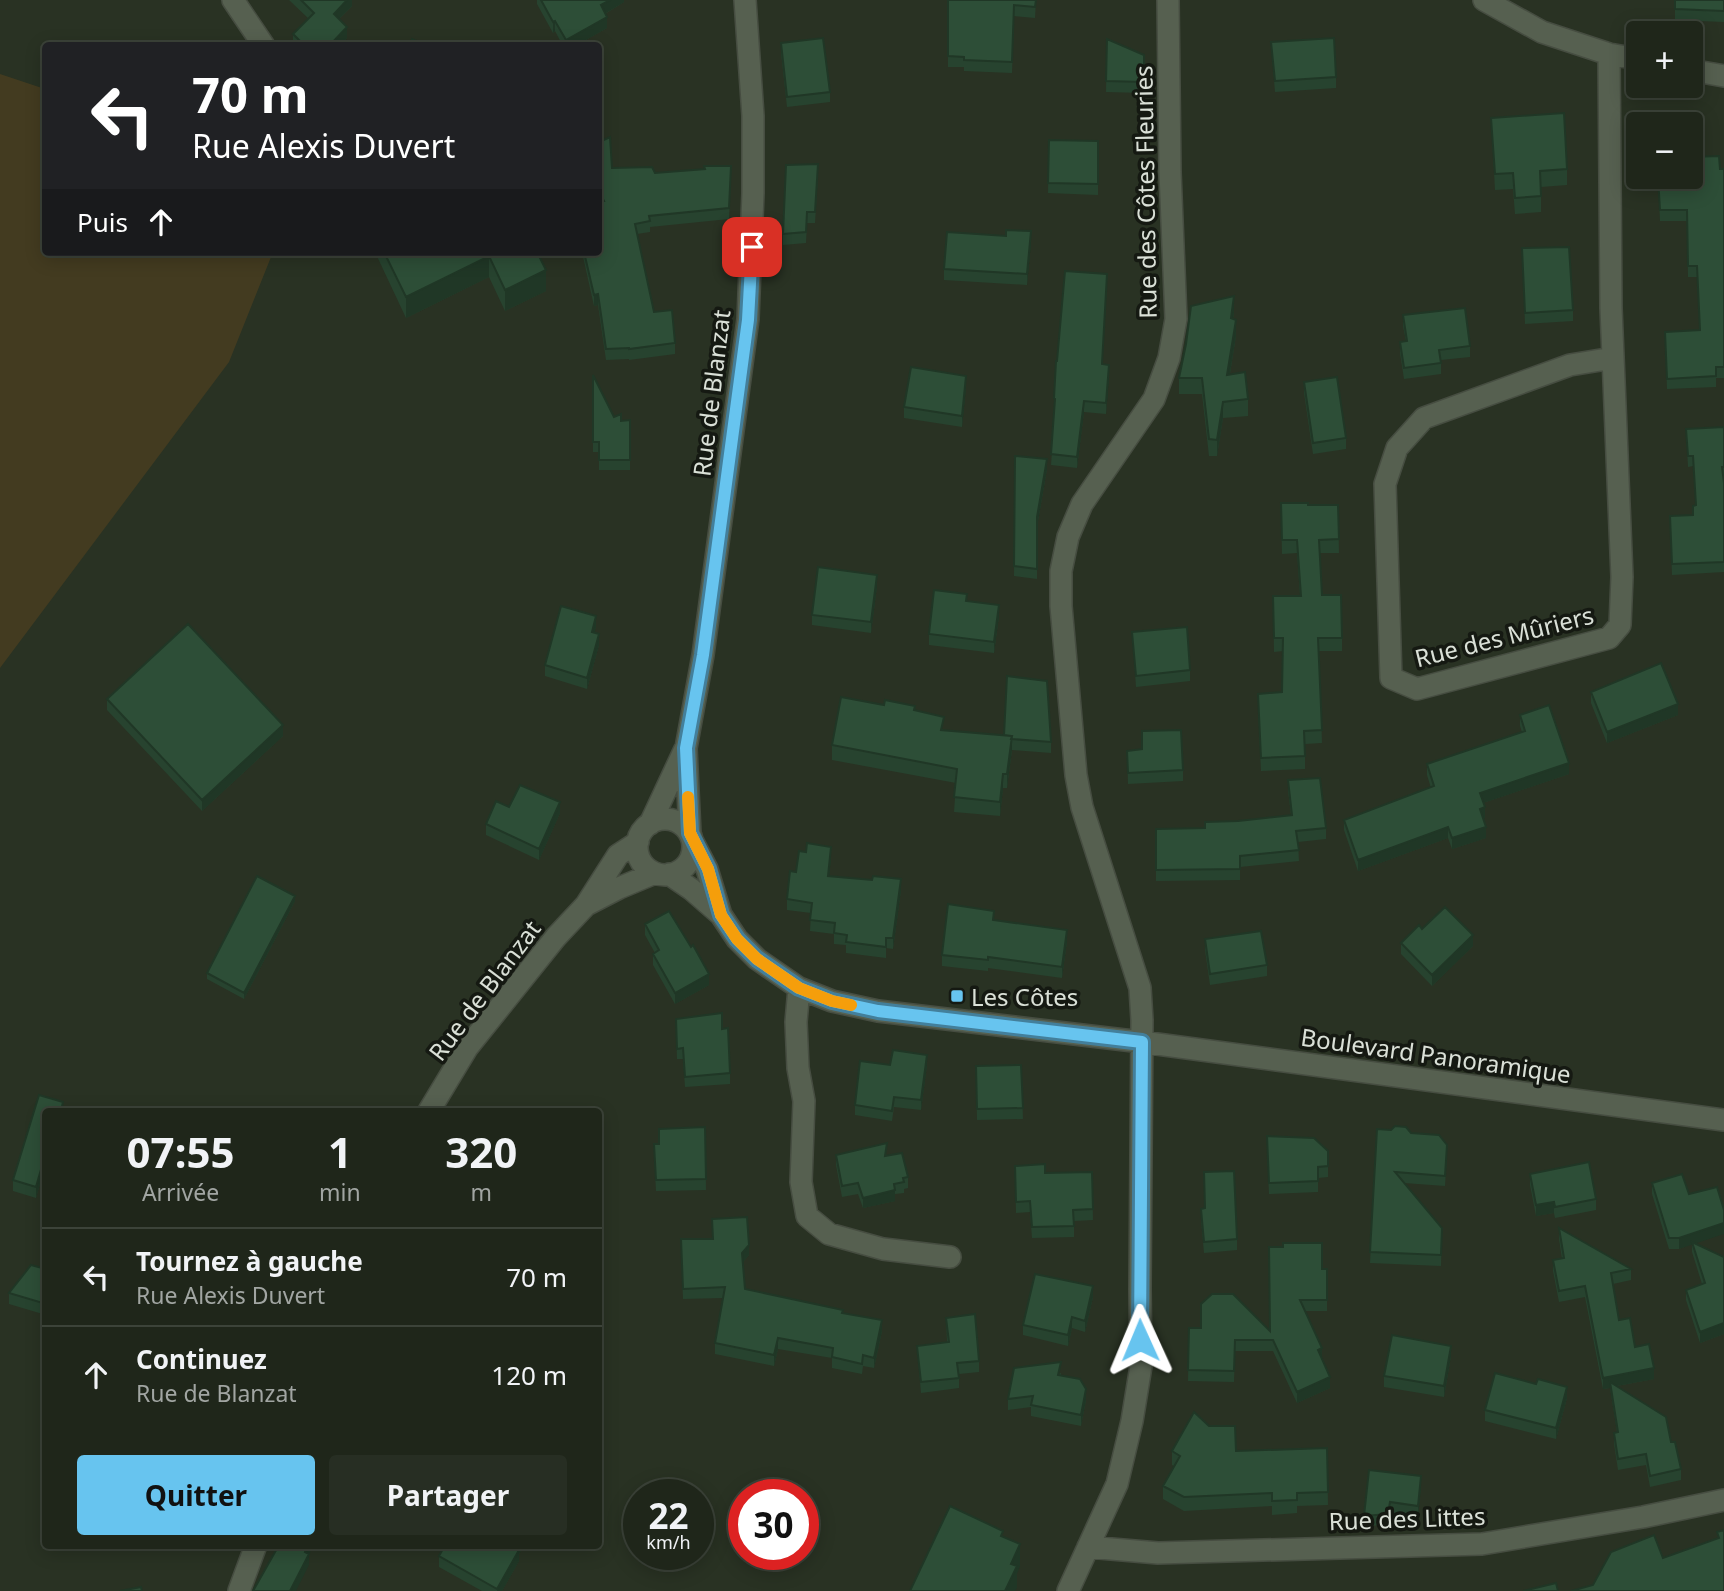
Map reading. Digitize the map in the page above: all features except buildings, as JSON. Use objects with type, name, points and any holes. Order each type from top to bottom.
[{"type":"street","points":[[233,0],[261,42]]},
{"type":"street","name":"Rue de Blanzat","points":[[691,837],[686,748],[703,655],[748,320],[753,116],[745,0]]},
{"type":"street","name":"Rue des Côtes Fleuries","points":[[1068,1591],[1117,1484],[1132,1421],[1141,1366],[1142,1042],[1139,988],[1082,807],[1076,775],[1061,606],[1061,571],[1068,537],[1082,503],[1154,399],[1169,358],[1176,320],[1170,172],[1168,0]]},
{"type":"street","points":[[1484,0],[1542,32],[1626,57]]},
{"type":"street","name":"Rue des Mûriers","points":[[1609,54],[1611,308],[1622,577],[1620,625],[1609,638],[1417,689],[1391,678],[1385,484],[1397,448],[1424,418],[1570,365],[1613,358]]},
{"type":"street","points":[[1703,72],[1724,76]]},
{"type":"street","name":"Rue de Blanzat","points":[[650,824],[686,748]]},
{"type":"street","points":[[661,819],[682,825],[708,869],[721,915],[691,889],[647,868],[641,860],[638,842],[640,835],[650,824],[661,819]]},
{"type":"street","points":[[662,874],[677,872],[685,866],[693,851],[691,837]]},
{"type":"street","name":"Rue de Blanzat","points":[[431,1108],[467,1048],[556,937],[586,905],[618,855],[638,842]]},
{"type":"street","name":"Rue de Blanzat","points":[[586,905],[620,888],[662,874]]},
{"type":"street","name":"Boulevard Panoramique","points":[[721,915],[737,939],[757,959],[799,988],[832,1001],[878,1011],[1719,1116]]},
{"type":"street","points":[[799,988],[796,1022],[798,1068],[804,1101],[801,1182],[807,1216],[830,1234],[883,1249],[950,1256]]},
{"type":"street","name":"Rue des Littes","points":[[1088,1547],[1158,1553],[1482,1544],[1643,1517],[1724,1500]]},
{"type":"street","points":[[239,1591],[255,1549]]},
{"type":"shaded area","points":[[0,74],[42,88],[42,256],[271,256],[229,362],[0,668]]},
{"type":"slow traffic","points":[[688,797],[693,842],[708,869],[721,915],[737,939],[757,959],[799,988],[832,1001],[851,1005]]},
{"type":"place","name":"Les Côtes","points":[[957,996]]},
{"type":"route","points":[[752,247],[748,320],[703,655],[686,748],[690,833],[693,842],[708,869],[721,915],[737,939],[757,959],[799,988],[832,1001],[878,1011],[1142,1042],[1140,1340]]}]
